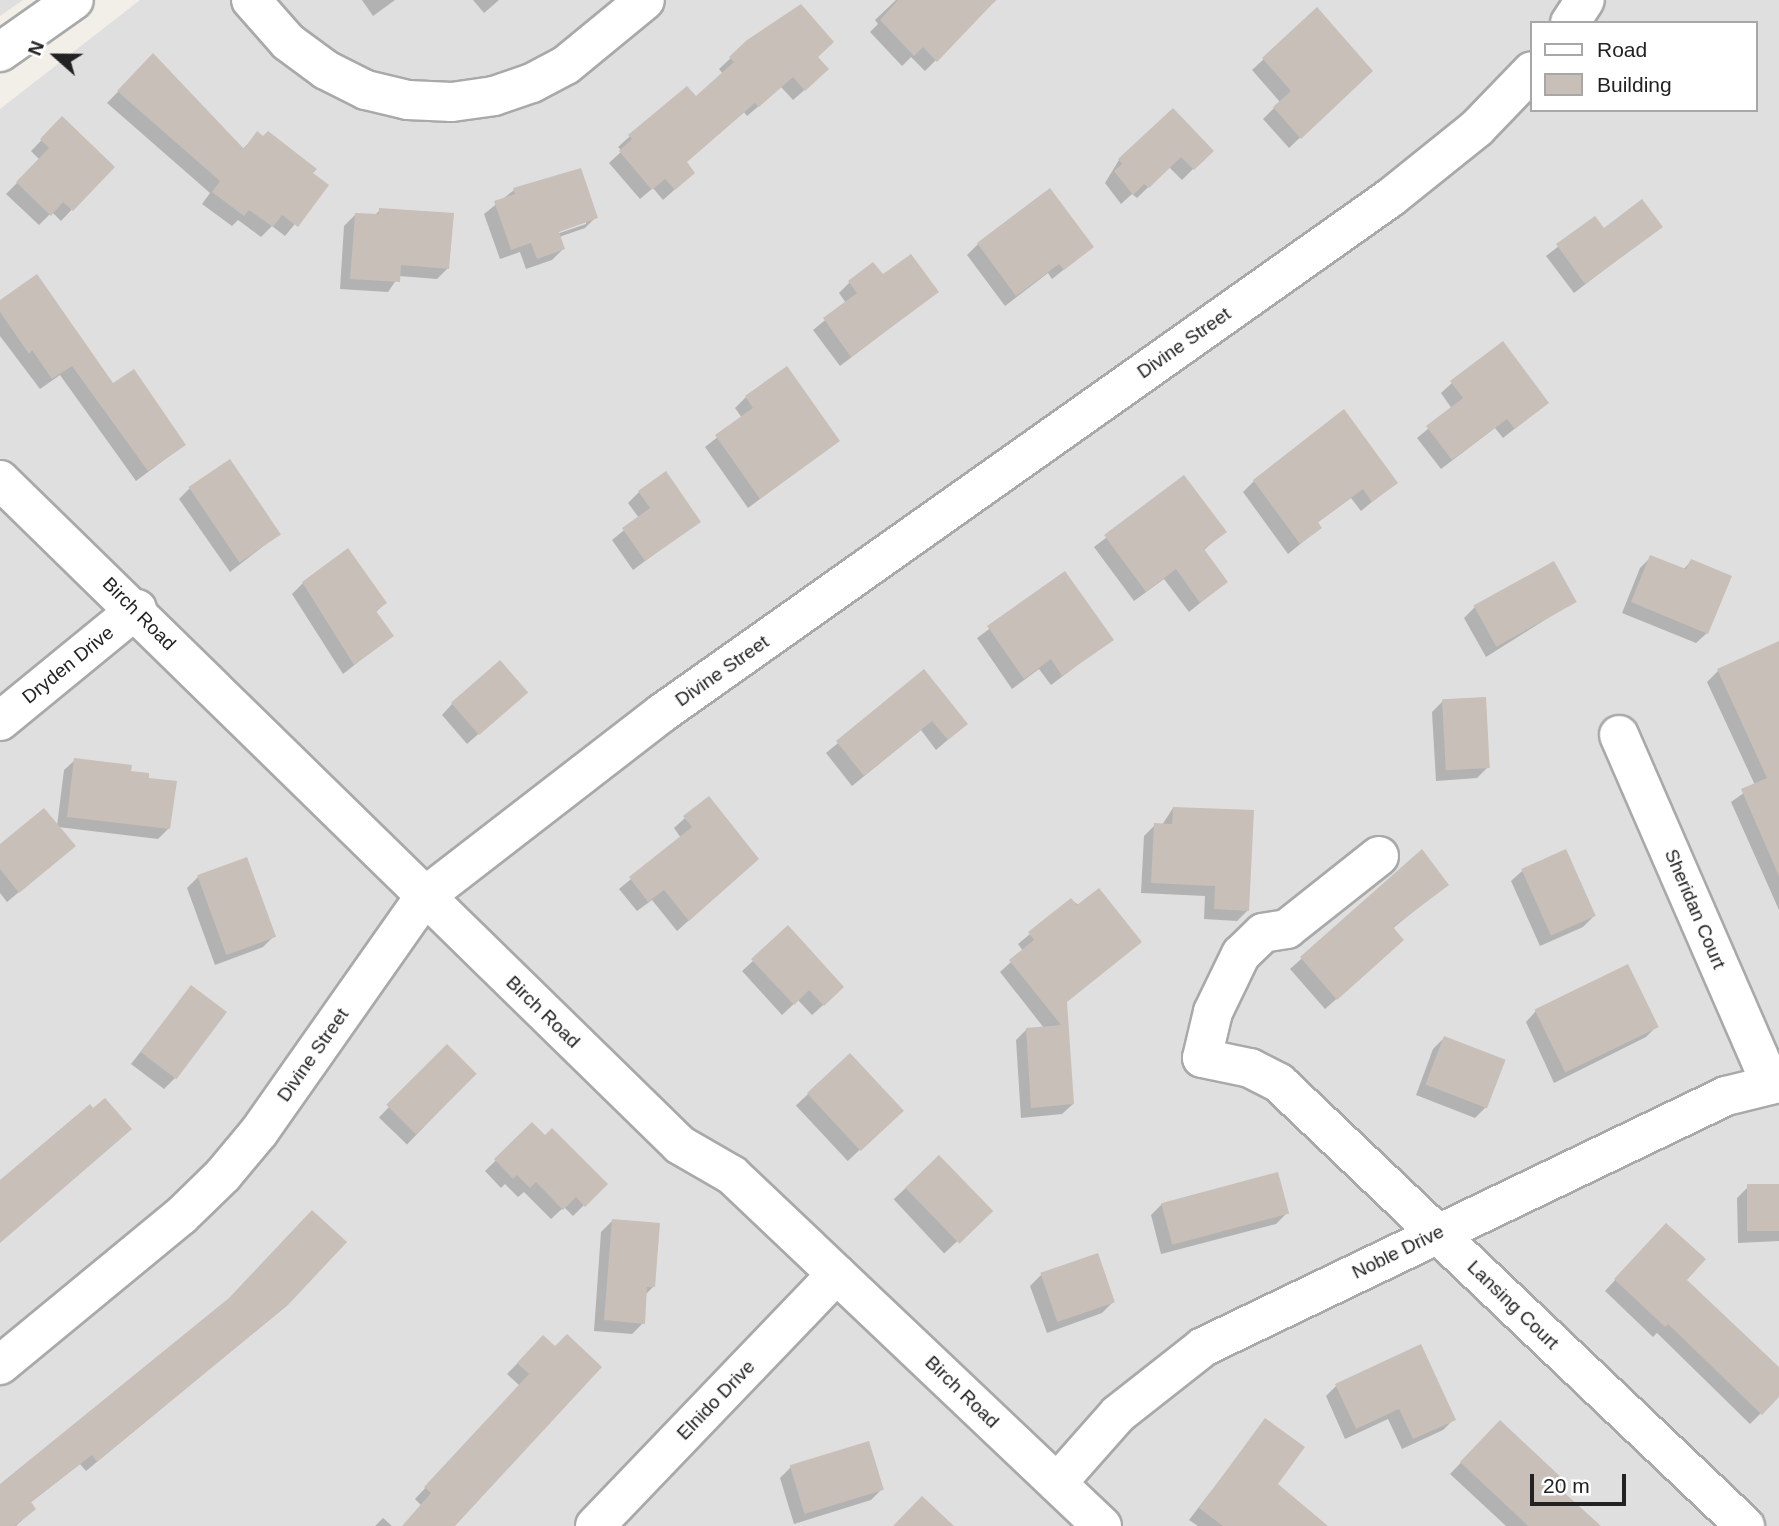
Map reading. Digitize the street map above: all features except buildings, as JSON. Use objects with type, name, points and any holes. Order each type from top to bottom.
[{"type":"street","points":[[0,51],[74,0]]},
{"type":"street","points":[[251,0],[288,42],[326,70],[366,90],[408,100],[452,102],[494,96],[532,83],[566,65],[645,0]]},
{"type":"street","points":[[1571,21],[1585,0]]},
{"type":"street","name":"Divine Street","points":[[0,1365],[181,1216],[223,1175],[259,1132],[424,897],[662,713],[1390,198],[1477,128],[1530,73]]},
{"type":"street","name":"Birch Road","points":[[0,480],[136,609],[241,720],[680,1145],[732,1175],[1102,1526]]},
{"type":"street","name":"Dryden Drive","points":[[0,721],[136,609]]},
{"type":"street","name":"Sheridan Court","points":[[1619,735],[1775,1083]]},
{"type":"street","name":"Lansing Court","points":[[1379,856],[1297,922],[1264,933],[1241,954],[1213,1013],[1202,1058],[1250,1068],[1279,1083],[1745,1526]]},
{"type":"street","name":"Noble Drive","points":[[1057,1483],[1118,1413],[1203,1347],[1726,1096],[1775,1083]]},
{"type":"street","name":"Elnido Drive","points":[[595,1526],[837,1274]]},
{"type":"shaded area","points":[[0,0],[23,0],[0,16]]},
{"type":"shaded area","points":[[140,0],[1779,0],[1779,1526],[0,1526],[0,109]]}]
